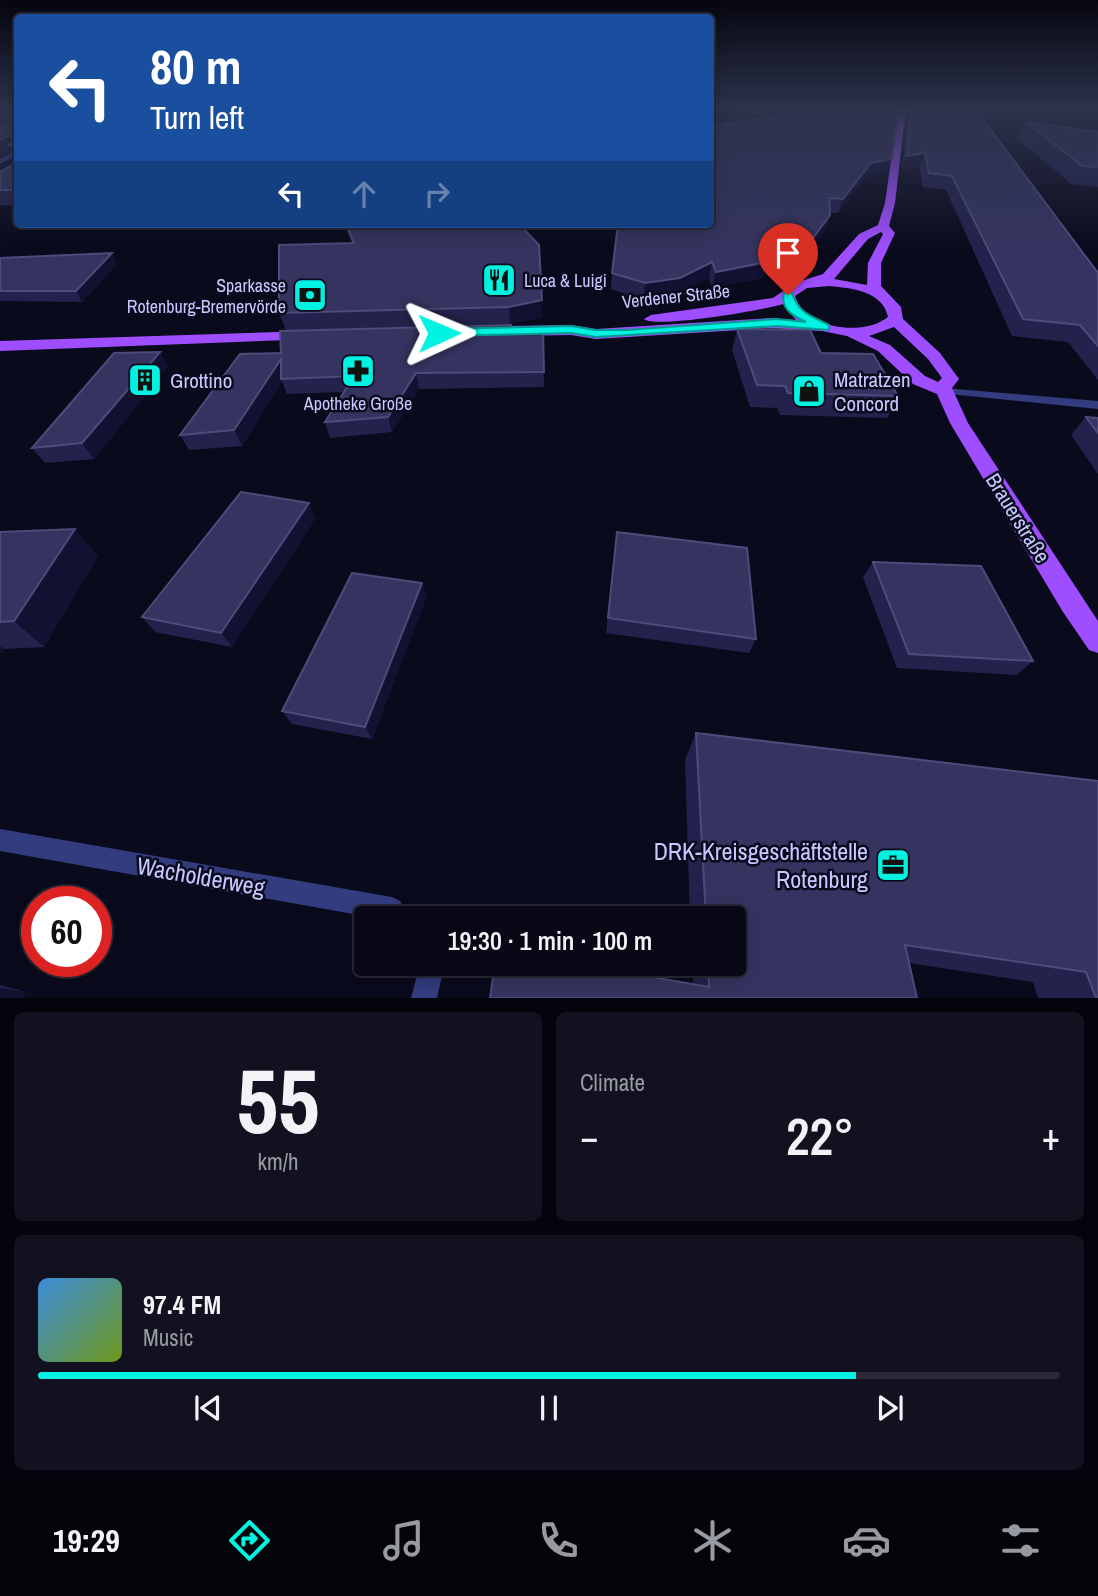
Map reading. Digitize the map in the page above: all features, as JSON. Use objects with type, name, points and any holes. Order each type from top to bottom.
[{"type":"main road","points":[[878,294],[872,282],[871,271],[889,233],[883,227],[890,203],[895,157]]},
{"type":"main road","name":"Verdener Straße","points":[[566,330],[590,323],[742,309],[766,304],[788,295],[798,286],[833,275],[859,241],[872,229],[883,227]]},
{"type":"main road","points":[[814,282],[849,284],[878,294],[894,307],[897,314],[895,320],[877,331],[844,331]]},
{"type":"main road","points":[[788,295],[788,304],[795,312],[825,327],[844,331],[879,345],[915,378],[944,390]]},
{"type":"main road","name":"Brauerstraße","points":[[895,320],[946,368],[951,379],[943,387],[959,423],[1072,605],[1098,642]]},
{"type":"main road","name":"Verdener Straße","points":[[488,331],[566,330],[596,334],[777,323],[825,327]]},
{"type":"main road","points":[[0,346],[327,335]]},
{"type":"street","points":[[944,390],[1098,405]]},
{"type":"street","name":"Wacholderweg","points":[[0,841],[374,906]]},
{"type":"street","points":[[424,998],[430,976]]},
{"type":"building","points":[[714,157],[892,157],[892,159],[871,163],[843,199],[829,198],[830,215],[807,246],[800,244],[795,250],[789,248],[762,263],[716,272],[712,262],[680,278],[645,283],[612,273],[618,228],[714,228]]},
{"type":"building","points":[[926,157],[1011,157],[1098,273],[1098,346],[1080,325],[1023,319],[952,176],[929,173]]},
{"type":"building","points":[[1070,157],[1098,157],[1098,167],[1082,166]]},
{"type":"building","points":[[14,164],[14,190],[0,190],[0,172]]},
{"type":"building","points":[[348,228],[523,228],[539,245],[542,300],[509,307],[279,313],[279,245],[354,243]]},
{"type":"building","points":[[112,253],[76,291],[0,291],[0,258]]},
{"type":"building","points":[[511,325],[511,330],[543,331],[544,372],[416,373],[388,417],[325,422],[354,376],[281,379],[281,359],[234,430],[180,435],[240,354],[281,353],[280,331]]},
{"type":"building","points":[[737,329],[810,330],[821,353],[873,354],[898,396],[788,393],[785,386],[757,385]]},
{"type":"building","points":[[160,352],[82,443],[32,448],[114,353]]},
{"type":"building","points":[[1086,417],[1098,418],[1098,433]]},
{"type":"building","points":[[241,492],[309,503],[221,633],[142,617]]},
{"type":"building","points":[[75,529],[14,621],[0,622],[0,532]]},
{"type":"building","points":[[617,532],[747,548],[756,639],[608,618]]},
{"type":"building","points":[[873,562],[981,566],[1033,661],[909,654]]},
{"type":"building","points":[[352,573],[422,583],[365,727],[282,711]]},
{"type":"building","name":"DRK-Kreisgeschäftstelle Rotenburg","points":[[696,733],[1098,781],[1098,998],[1086,972],[905,945],[917,998],[490,998],[493,976],[647,976],[709,987],[709,976],[746,976],[746,906],[705,906]]},
{"type":"place","name":"Luca & Luigi","points":[[499,280]]},
{"type":"place","name":"Sparkasse Rotenburg-Bremervörde","points":[[310,295]]},
{"type":"place","name":"Apotheke Große","points":[[358,371]]},
{"type":"place","name":"Grottino","points":[[145,380]]},
{"type":"place","name":"Matratzen Concord","points":[[809,391]]},
{"type":"place","name":"DRK-Kreisgeschäftstelle Rotenburg","points":[[893,865]]},
{"type":"route","points":[[439,333],[571,330],[596,334],[700,330],[777,323],[825,327],[812,323],[795,312],[788,304],[788,295]]}]
